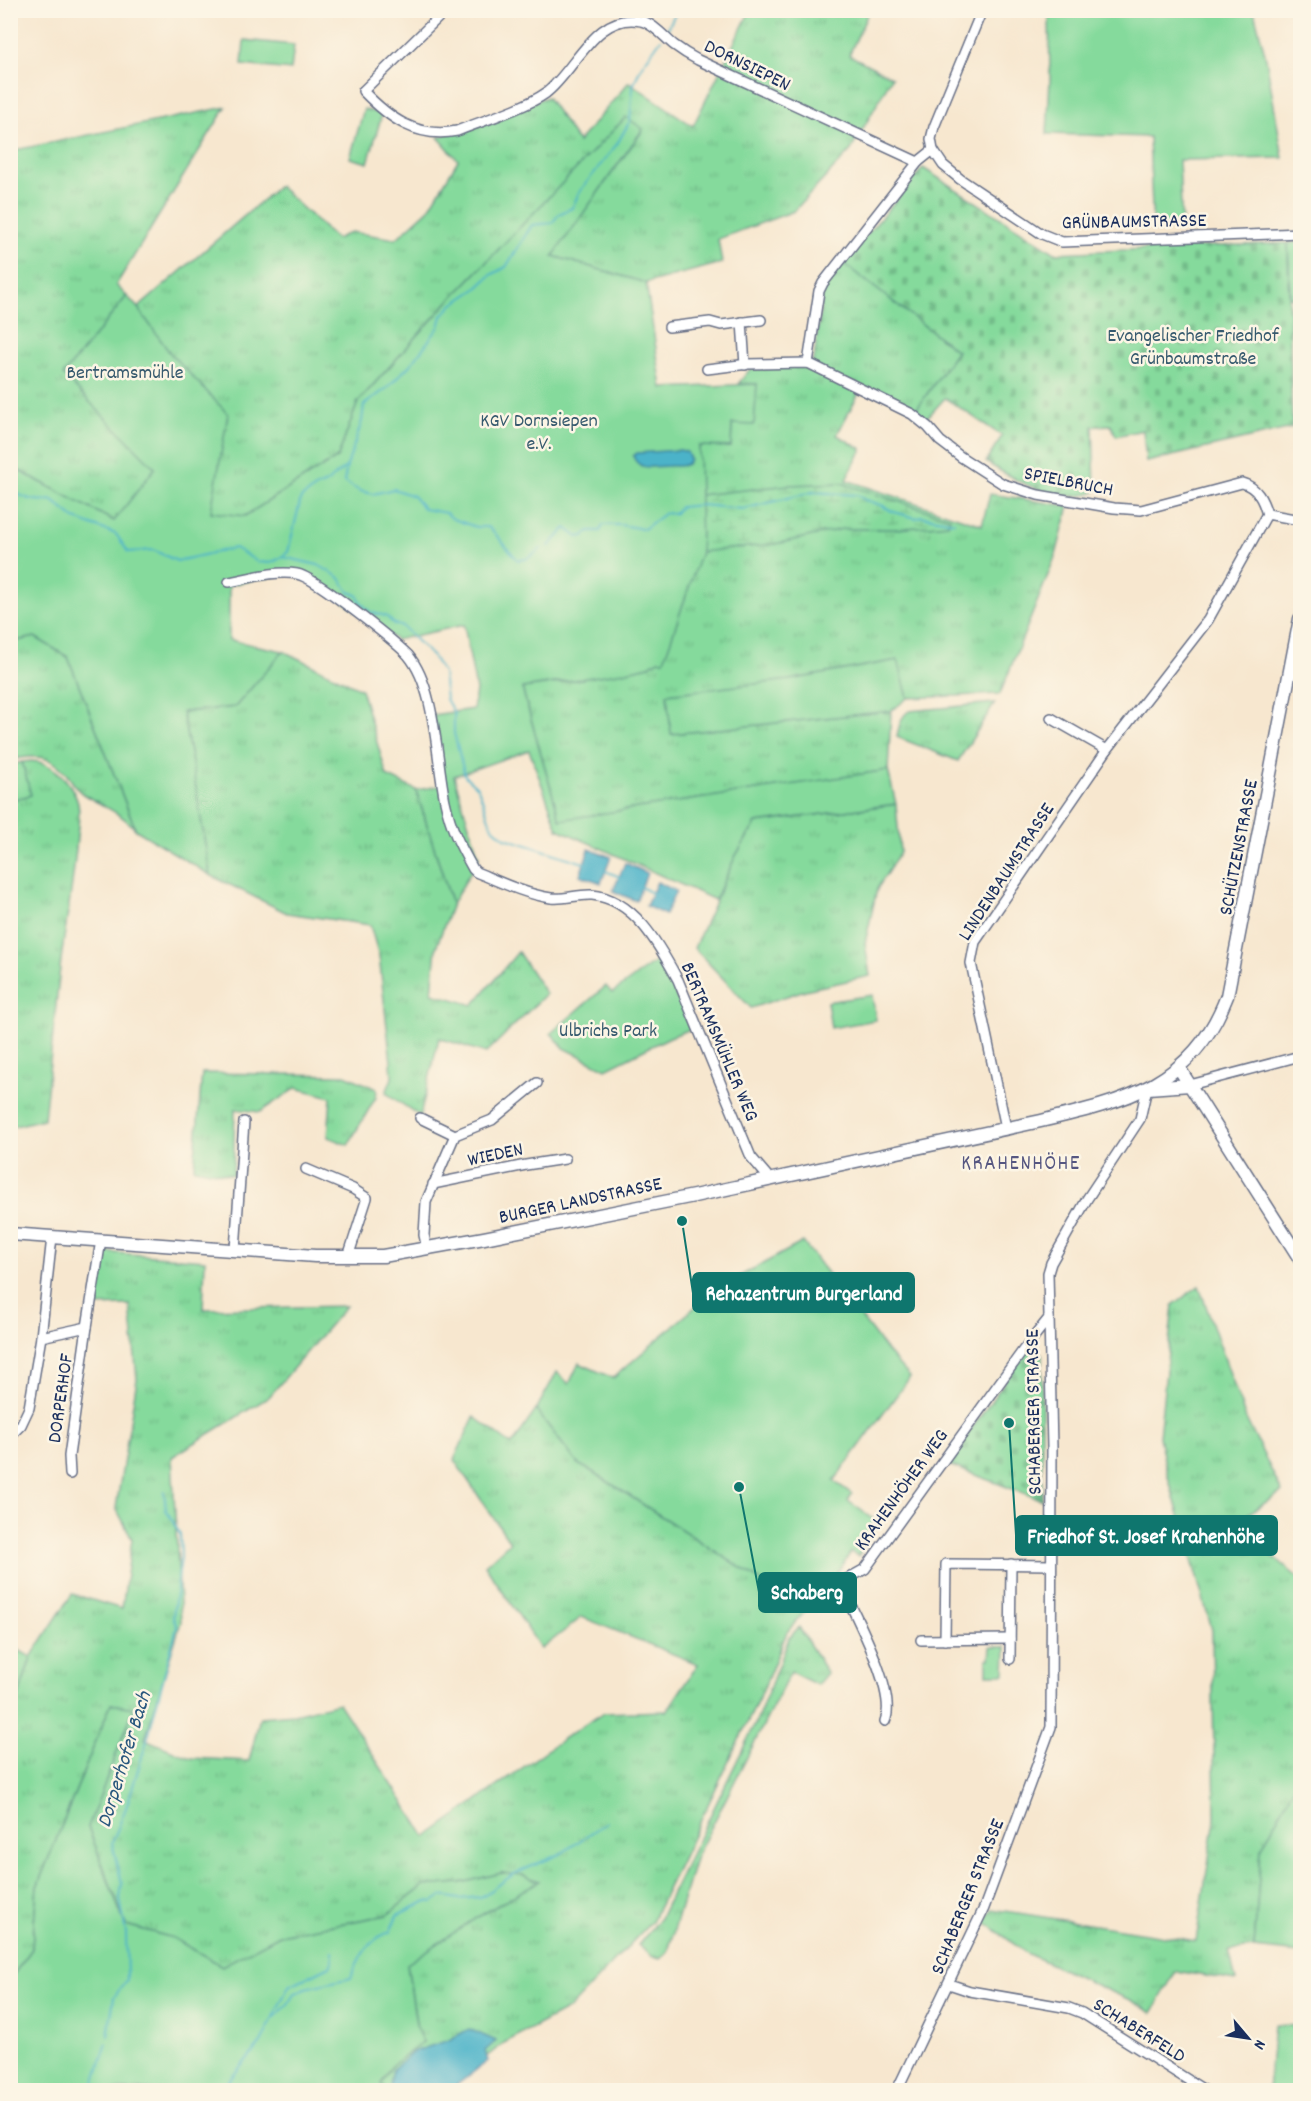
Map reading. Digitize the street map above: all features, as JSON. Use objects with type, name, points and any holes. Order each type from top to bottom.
[{"type":"main road","name":"SCHÜTZENSTRASSE","points":[[1179,1068],[1193,1055],[1208,1035],[1222,1010],[1229,989],[1300,619]]},
{"type":"main road","name":"BURGER LANDSTRASSE","points":[[10,1233],[348,1257],[383,1256],[694,1196],[1090,1110],[1147,1088],[1179,1068]]},
{"type":"main road","points":[[1179,1068],[1300,1258]]},
{"type":"main road","name":"BURGER LANDSTRASSE","points":[[1147,1088],[1190,1085]]},
{"type":"street","name":"DORNSIEPEN","points":[[446,10],[363,91],[381,110],[398,121],[426,133],[444,134],[456,131],[534,100],[566,73],[595,36],[610,26],[629,20],[639,20],[647,23],[663,37],[707,65],[918,162]]},
{"type":"street","points":[[808,363],[821,285],[918,162],[933,150],[931,139],[934,127],[982,10]]},
{"type":"street","name":"GRÜNBAUMSTRASSE","points":[[933,150],[943,165],[960,179],[1042,234],[1062,242],[1300,233]]},
{"type":"street","points":[[669,327],[710,322],[721,325],[762,320]]},
{"type":"street","points":[[742,322],[745,365]]},
{"type":"street","name":"SPIELBRUCH","points":[[707,369],[808,363],[912,414],[960,458],[1003,484],[1044,496],[1114,508],[1141,510],[1242,483],[1251,486],[1257,492],[1267,514]]},
{"type":"street","points":[[1267,514],[1300,520]]},
{"type":"street","name":"LINDENBAUMSTRASSE","points":[[1006,1128],[981,1018],[971,955],[981,933],[1107,750],[1208,620],[1267,514]]},
{"type":"street","name":"BERTRAMSMÜHLER WEG","points":[[229,582],[288,573],[303,575],[320,585],[408,655],[418,669],[426,688],[445,801],[455,836],[473,868],[476,872],[515,889],[549,898],[592,895],[600,897],[619,904],[636,919],[659,947],[678,980],[751,1157],[769,1178]]},
{"type":"street","points":[[1051,718],[1107,750]]},
{"type":"street","points":[[1190,1085],[1300,1056]]},
{"type":"street","name":"WIEDEN","points":[[427,1249],[424,1234],[426,1202],[455,1136],[492,1120],[537,1083]]},
{"type":"street","name":"SCHABERGER STRASSE","points":[[897,2091],[950,1984],[984,1908],[1051,1728],[1052,1448],[1049,1268],[1093,1190],[1140,1119],[1147,1088]]},
{"type":"street","name":"WIEDEN","points":[[420,1118],[455,1136]]},
{"type":"street","points":[[235,1250],[244,1122]]},
{"type":"street","name":"WIEDEN","points":[[433,1184],[526,1164],[565,1159]]},
{"type":"street","points":[[306,1169],[353,1189],[367,1198],[348,1257]]},
{"type":"street","name":"DORPERHOF","points":[[10,1436],[21,1425],[27,1414],[42,1336],[52,1237]]},
{"type":"street","name":"DORPERHOF","points":[[70,1474],[69,1456],[102,1240]]},
{"type":"street","name":"KRAHENHÖHER WEG","points":[[885,1721],[888,1708],[883,1684],[869,1646],[840,1583],[865,1569],[1024,1349],[1049,1318]]},
{"type":"street","name":"DORPERHOF","points":[[42,1336],[87,1327]]},
{"type":"street","points":[[945,1640],[946,1564],[1051,1564]]},
{"type":"street","points":[[1010,1659],[1011,1564]]},
{"type":"street","points":[[921,1640],[1010,1640]]},
{"type":"street","name":"SCHABERFELD","points":[[950,1984],[970,1991],[1069,2008],[1082,2013],[1204,2091]]},
{"type":"green space","name":"Bertramsmühle","points":[[750,11],[869,11],[849,55],[892,77],[851,150],[794,211],[718,239],[722,263],[646,283],[552,256],[643,130],[588,157],[447,303],[358,402],[338,457],[245,516],[211,513],[114,522],[11,466],[10,151],[226,107],[116,285],[138,308],[279,186],[336,239],[351,232],[396,239],[429,209],[458,160],[438,137],[547,97],[578,142],[629,82],[693,126]]},
{"type":"green space","points":[[1049,11],[1254,11],[1266,58],[1283,158],[1179,160],[1182,228],[1153,230],[1149,137],[1047,134],[1050,80]]},
{"type":"green space","points":[[244,40],[294,45],[291,70],[242,65]]},
{"type":"green space","points":[[364,109],[382,114],[368,163],[350,158]]},
{"type":"green space","points":[[626,117],[643,129],[553,256],[646,283],[662,388],[757,384],[754,425],[732,424],[731,447],[699,446],[701,552],[664,660],[618,673],[522,688],[560,820],[888,770],[896,804],[756,823],[736,855],[715,900],[558,829],[529,750],[454,776],[479,858],[452,904],[416,790],[444,785],[433,715],[473,709],[476,690],[464,625],[396,640],[302,571],[229,585],[229,640],[283,651],[235,707],[182,712],[210,875],[136,830],[68,657],[35,637],[11,642],[10,466],[114,521],[155,468],[63,375],[127,296],[170,353],[228,414],[211,512],[245,516],[338,457],[358,402],[447,303]]},
{"type":"green space","name":"Evangelischer Friedhof Grünbaumstraße","points":[[923,168],[1055,253],[1288,243],[1292,428],[1146,462],[1143,430],[1116,436],[1111,425],[1093,426],[1095,492],[1077,496],[1060,495],[1038,489],[1016,480],[986,462],[1002,436],[945,398],[926,419],[916,410],[957,351],[843,263]]},
{"type":"green space","points":[[1300,242],[1300,301],[1290,297],[1288,243]]},
{"type":"green space","points":[[843,263],[957,351],[916,410],[862,387],[837,435],[862,449],[846,480],[982,525],[990,494],[1069,506],[1056,555],[1000,694],[908,698],[897,660],[790,680],[671,734],[891,711],[888,770],[560,821],[522,688],[649,666],[658,660],[700,552],[699,446],[731,447],[732,423],[757,384],[738,384],[750,369],[808,366],[814,359],[823,291]]},
{"type":"green space","points":[[841,483],[950,518],[948,524],[897,529],[842,529],[776,544],[701,552],[699,495],[789,485]]},
{"type":"green space","points":[[35,637],[68,657],[136,830],[118,814],[76,788],[62,769],[49,760],[28,757],[11,760],[10,642]]},
{"type":"green space","points":[[283,651],[361,689],[387,776],[416,790],[452,904],[436,948],[432,993],[473,1005],[518,952],[546,994],[486,1053],[439,1038],[420,1116],[386,1093],[392,1078],[391,1062],[379,956],[370,925],[287,913],[210,875],[182,712],[235,707]]},
{"type":"green space","points":[[898,660],[908,698],[891,711],[671,734],[667,694],[790,680]]},
{"type":"green space","points":[[995,703],[958,761],[897,737],[902,719],[909,711]]},
{"type":"green space","points":[[22,762],[46,764],[65,779],[77,800],[79,818],[44,1119],[11,1127],[11,800],[30,795]]},
{"type":"green space","points":[[22,762],[31,795],[11,800],[11,765]]},
{"type":"green space","points":[[896,804],[900,852],[877,889],[865,943],[870,976],[805,990],[751,1008],[694,948],[736,855],[756,823]]},
{"type":"green space","name":"Ulbrichs Park","points":[[658,960],[691,1029],[606,1069],[564,1048],[551,1033],[606,986],[612,993]]},
{"type":"green space","points":[[872,995],[876,1020],[831,1028],[827,1002]]},
{"type":"green space","points":[[202,1073],[345,1075],[377,1089],[376,1097],[348,1145],[328,1137],[331,1097],[296,1088],[260,1112],[235,1109],[233,1175],[194,1168]]},
{"type":"green space","points":[[803,1242],[890,1355],[910,1377],[834,1481],[852,1494],[848,1501],[879,1523],[858,1556],[851,1552],[835,1576],[806,1610],[578,1464],[536,1410],[557,1372],[569,1384],[579,1363],[613,1378],[716,1289]]},
{"type":"green space","points":[[104,1252],[205,1260],[203,1309],[346,1306],[269,1397],[172,1457],[181,1622],[145,1739],[190,1758],[249,1761],[260,1717],[294,1714],[339,1703],[426,1837],[564,1738],[603,1713],[667,1711],[698,1664],[582,1617],[541,1649],[485,1565],[510,1542],[454,1460],[474,1417],[512,1445],[536,1410],[578,1464],[806,1610],[787,1632],[763,1690],[652,1921],[570,2008],[504,2043],[444,2090],[386,2090],[381,2084],[392,2065],[423,2042],[417,2030],[407,1964],[476,1918],[538,1881],[502,1873],[461,1883],[424,1886],[387,1915],[280,1935],[222,1966],[173,1938],[126,1925],[88,1827],[133,1708],[111,1704],[37,1887],[32,1949],[11,1978],[11,1720],[31,1657],[72,1594],[122,1609],[132,1539],[116,1508],[137,1379],[130,1305],[94,1306]]},
{"type":"green space","points":[[1199,1286],[1246,1419],[1282,1492],[1232,1524],[1300,1579],[1300,1774],[1261,1850],[1254,1948],[1229,1951],[1236,1981],[1176,1971],[1152,2013],[1132,2001],[1026,1953],[985,1922],[992,1909],[1196,1941],[1215,1819],[1212,1630],[1167,1473],[1159,1437],[1173,1305]]},
{"type":"green space","points":[[1027,1350],[1042,1354],[1042,1500],[949,1465],[958,1448]]},
{"type":"green space","points":[[799,1627],[827,1673],[817,1685],[791,1672],[695,1859],[668,1951],[660,1959],[653,1957],[638,1945],[659,1920],[757,1720],[789,1638]]},
{"type":"green space","points":[[11,1646],[31,1657],[11,1720]]},
{"type":"green space","points":[[991,1647],[1006,1647],[1005,1674],[987,1674],[987,1659],[990,1659]]},
{"type":"green space","points":[[111,1704],[134,1708],[88,1827],[125,1925],[173,1938],[222,1966],[280,1935],[387,1915],[424,1886],[461,1883],[502,1873],[523,1875],[539,1881],[476,1918],[407,1964],[417,2030],[423,2042],[392,2065],[381,2084],[386,2090],[11,2090],[11,1978],[32,1949],[37,1887]]},
{"type":"green space","points":[[1300,1774],[1300,1953],[1254,1948],[1261,1850]]},
{"type":"green space","points":[[1274,2025],[1300,2026],[1300,2090],[1268,2090]]},
{"type":"water","points":[[680,450],[687,452],[690,459],[682,466],[643,466],[633,456],[637,453]]},
{"type":"water","points":[[589,849],[611,857],[601,883],[580,875]]},
{"type":"water","points":[[625,863],[647,873],[636,901],[613,891]]},
{"type":"water","points":[[657,882],[676,891],[665,915],[646,906]]},
{"type":"water","points":[[469,2029],[496,2041],[485,2051],[488,2061],[450,2090],[394,2090],[390,2085],[393,2069],[413,2052],[449,2040]]},
{"type":"waterway","points":[[666,32],[677,10]]},
{"type":"waterway","points":[[283,556],[288,552],[301,498],[326,483],[347,466],[362,421],[364,405],[387,388],[412,363],[439,327],[442,316],[452,305],[476,289],[491,275],[506,267],[532,225],[552,223],[559,214],[572,208],[580,191],[617,144],[630,121],[633,86],[641,67],[661,39]]},
{"type":"waterway","points":[[347,466],[344,482],[360,491],[373,494],[394,489],[413,496],[424,509],[446,513],[453,519],[476,527],[488,527],[518,560],[526,559],[541,549]]},
{"type":"waterway","points":[[10,489],[30,499],[52,500],[75,519],[116,534],[128,552],[153,550],[177,561],[235,548],[258,562],[270,563],[283,557],[318,565],[339,577],[349,592],[357,595],[370,612],[386,616],[394,624],[403,627],[433,657],[443,673],[446,699],[454,713],[454,733],[465,776],[478,788],[492,827],[505,838],[587,864]]},
{"type":"waterway","points":[[549,546],[566,528],[578,537],[584,536],[589,531],[600,531],[603,525],[644,529],[665,513],[674,514],[680,507],[701,505],[743,509],[813,492],[857,495],[894,512],[916,518],[921,516],[954,522]]},
{"type":"waterway","points":[[603,870],[620,877]]},
{"type":"waterway","points":[[639,886],[652,893]]},
{"type":"waterway","name":"Dorperhofer Bach","points":[[108,2036],[114,1997],[127,1980],[126,1933],[120,1899],[122,1883],[112,1843],[127,1805],[146,1744],[177,1627],[173,1617],[181,1557],[180,1534],[166,1510],[164,1491]]},
{"type":"waterway","points":[[222,2090],[261,2043],[272,2020],[288,2004],[294,1994],[305,1988],[351,1978],[365,1950],[376,1939],[390,1932],[397,1915],[427,1901],[433,1902],[442,1896],[459,1899],[481,1897],[514,1874],[562,1853],[607,1822]]},
{"type":"waterway","points":[[273,2017],[289,1986],[330,1966],[333,1960],[332,1951]]},
{"type":"waterway","name":"Dorperhofer Bach","points":[[92,2090],[107,2043]]},
{"type":"place","name":"Rehazentrum Burgerland","points":[[682,1221]]},
{"type":"place","name":"Friedhof St. Josef Krahenhöhe","points":[[1009,1423]]},
{"type":"place","name":"Schaberg","points":[[739,1487]]},
{"type":"district","name":"KRAHENHÖHE","points":[[1021,1162]]},
{"type":"park label","name":"KGV Dornsiepen e.V.","points":[[539,430]]}]
